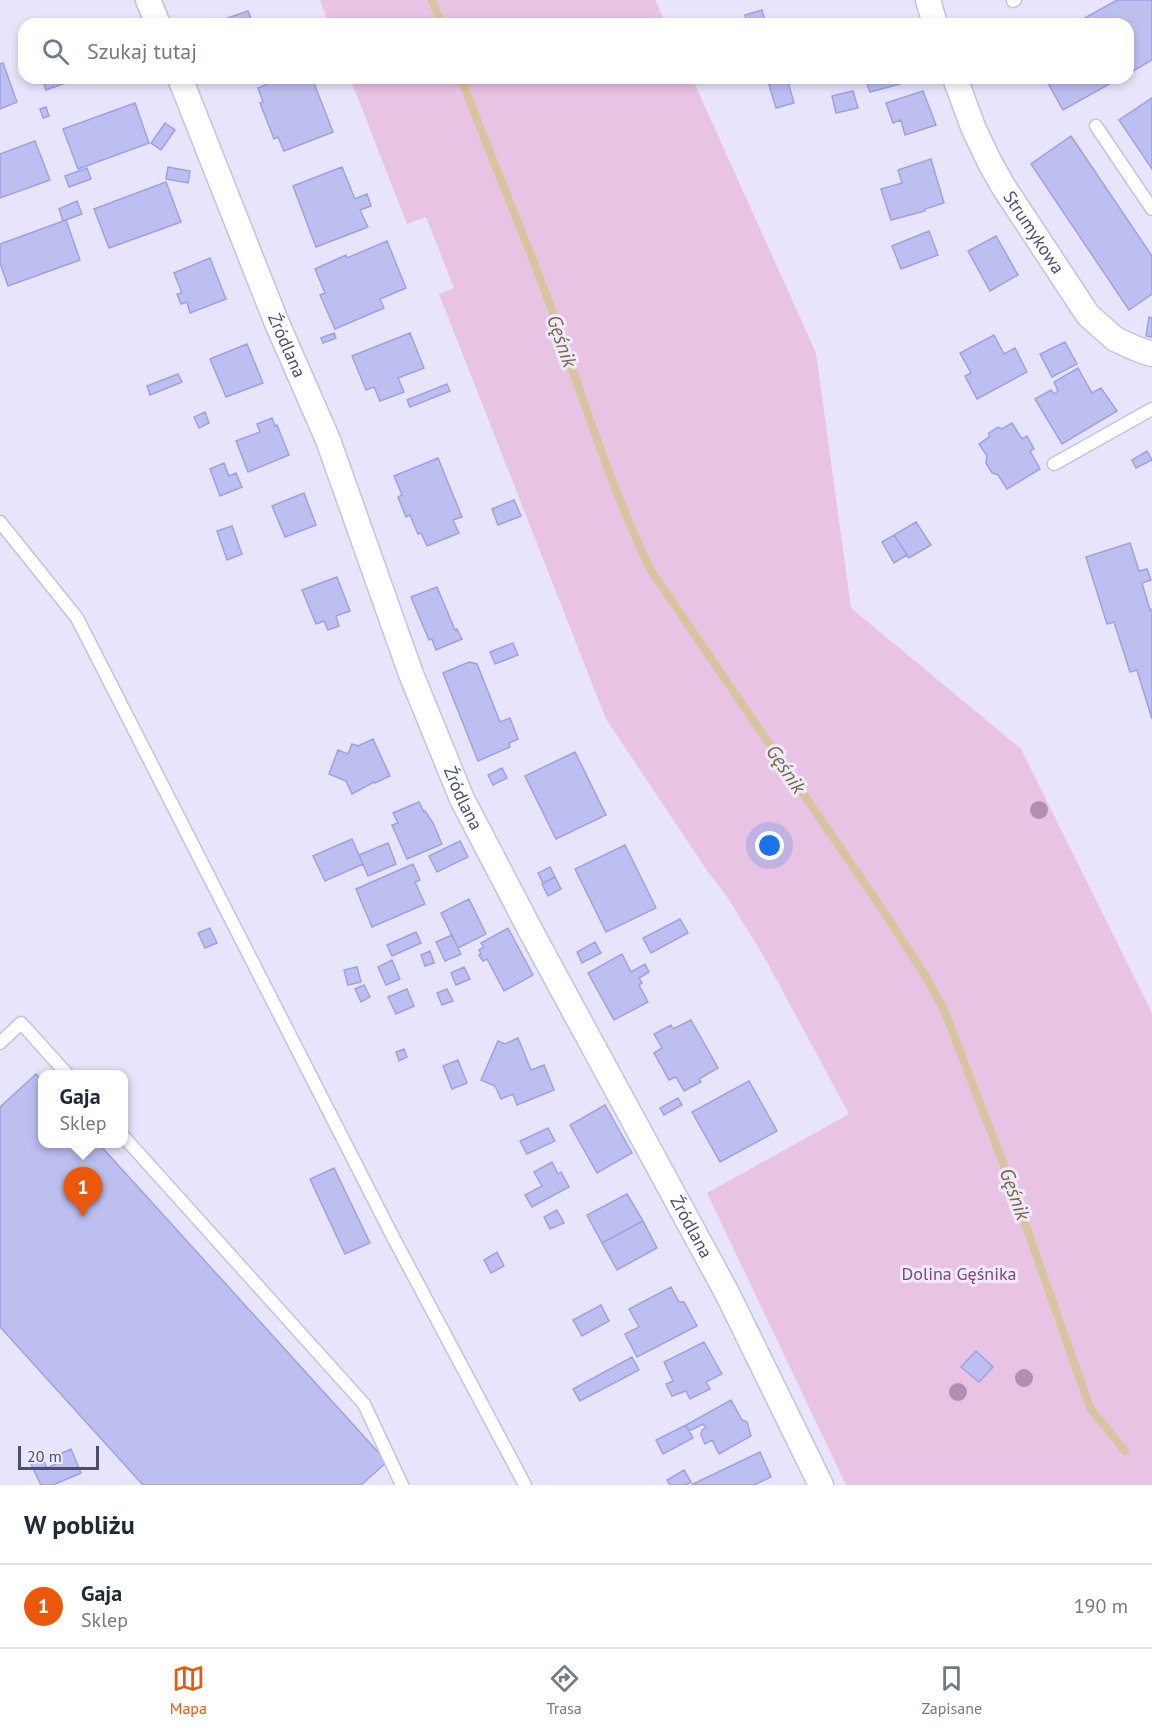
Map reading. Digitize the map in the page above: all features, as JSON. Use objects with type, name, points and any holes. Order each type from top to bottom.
[{"type":"street","points":[[148,0],[156,18]]},
{"type":"street","points":[[928,0],[934,18]]},
{"type":"street","name":"Źródlana","points":[[182,84],[276,321],[328,440],[411,674],[462,799],[535,939],[731,1300],[821,1485]]},
{"type":"street","name":"Strumykowa","points":[[957,84],[973,127],[1003,186],[1088,315],[1115,339],[1137,350],[1152,354]]},
{"type":"lane","points":[[1096,126],[1152,209]]},
{"type":"lane","points":[[1054,464],[1152,409]]},
{"type":"lane","points":[[0,522],[77,618],[388,1227],[525,1485]]},
{"type":"lane","points":[[0,1042],[21,1023],[63,1070]]},
{"type":"lane","points":[[128,1143],[364,1404],[402,1485]]},
{"type":"green space","points":[[320,0],[655,0],[663,18],[327,18]]},
{"type":"green space","name":"Dolina Gęśnika","points":[[352,84],[695,84],[816,353],[851,608],[1021,749],[1152,1013],[1152,1485],[846,1485],[707,1193],[849,1114],[767,962],[728,898],[706,869],[606,719],[439,294],[454,288],[426,217],[407,224]]},
{"type":"building","points":[[1117,0],[1152,0],[1152,60],[1134,70],[1134,18],[1085,18]]},
{"type":"building","points":[[762,10],[764,18],[746,18],[745,15]]},
{"type":"building","points":[[248,11],[251,18],[228,18]]},
{"type":"building","points":[[3,63],[17,102],[0,109],[0,64]]},
{"type":"building","points":[[44,84],[62,84],[46,90]]},
{"type":"building","points":[[268,84],[314,84],[333,132],[284,151],[278,137],[274,139],[260,103],[263,102],[258,88]]},
{"type":"building","points":[[769,84],[789,84],[794,103],[776,108]]},
{"type":"building","points":[[867,84],[900,84],[870,92]]},
{"type":"building","points":[[1048,84],[1109,84],[1063,110]]},
{"type":"building","points":[[853,91],[858,108],[836,113],[832,96]]},
{"type":"building","points":[[923,91],[936,125],[905,135],[901,120],[893,123],[886,103]]},
{"type":"building","points":[[1152,98],[1152,169],[1119,120]]},
{"type":"building","points":[[135,103],[149,143],[78,169],[63,129]]},
{"type":"building","points":[[46,107],[49,116],[43,118],[40,109]]},
{"type":"building","points":[[165,123],[175,130],[161,150],[151,143]]},
{"type":"building","points":[[1071,136],[1152,256],[1152,294],[1129,310],[1031,164]]},
{"type":"building","points":[[35,141],[50,180],[0,198],[0,154]]},
{"type":"building","points":[[931,159],[944,203],[925,209],[925,211],[891,220],[881,189],[902,183],[898,170]]},
{"type":"building","points":[[168,167],[190,171],[188,183],[166,179]]},
{"type":"building","points":[[342,167],[355,199],[367,194],[371,206],[360,210],[368,227],[316,247],[293,186]]},
{"type":"building","points":[[87,168],[91,179],[69,187],[65,176]]},
{"type":"building","points":[[166,182],[181,222],[109,248],[94,209]]},
{"type":"building","points":[[77,201],[82,214],[63,221],[59,209]]},
{"type":"building","points":[[66,220],[80,260],[8,286],[0,263],[0,244]]},
{"type":"building","points":[[929,231],[938,255],[901,269],[892,246]]},
{"type":"building","points":[[996,236],[1018,275],[990,291],[968,251]]},
{"type":"building","points":[[387,241],[406,288],[380,299],[384,308],[335,329],[320,295],[325,293],[315,269],[346,255],[347,258]]},
{"type":"building","points":[[210,258],[226,299],[190,313],[187,302],[181,304],[177,294],[182,293],[174,273]]},
{"type":"building","points":[[1149,317],[1152,318],[1152,337],[1146,336]]},
{"type":"building","points":[[334,333],[336,338],[323,343],[321,338]]},
{"type":"building","points":[[410,333],[424,368],[398,378],[404,392],[380,401],[374,387],[366,390],[352,356]]},
{"type":"building","points":[[994,335],[1004,354],[1015,348],[1027,372],[977,399],[965,376],[971,373],[960,353]]},
{"type":"building","points":[[1065,342],[1077,364],[1052,377],[1040,354]]},
{"type":"building","points":[[247,344],[263,383],[226,397],[210,359]]},
{"type":"building","points":[[1078,368],[1092,393],[1101,388],[1117,411],[1062,444],[1035,399],[1051,390],[1054,394],[1058,391],[1054,382]]},
{"type":"building","points":[[178,374],[182,382],[150,395],[147,386]]},
{"type":"building","points":[[447,384],[450,391],[410,407],[407,400]]},
{"type":"building","points":[[205,412],[209,423],[199,428],[194,417]]},
{"type":"building","points":[[272,418],[289,455],[248,472],[236,441],[260,432],[257,424]]},
{"type":"building","points":[[1012,423],[1022,439],[1027,436],[1034,449],[1030,451],[1040,469],[1007,489],[998,475],[992,473],[986,463],[987,456],[979,444],[998,427],[1002,429]]},
{"type":"building","points":[[1147,451],[1152,460],[1136,468],[1132,460]]},
{"type":"building","points":[[438,458],[462,517],[453,520],[459,533],[427,546],[421,533],[418,534],[410,515],[406,517],[398,497],[402,495],[394,476]]},
{"type":"building","points":[[224,463],[229,476],[236,473],[242,487],[220,496],[210,469]]},
{"type":"building","points":[[304,493],[316,525],[285,537],[272,506]]},
{"type":"building","points":[[514,500],[521,516],[498,525],[492,509]]},
{"type":"building","points":[[916,522],[931,545],[909,558],[894,535]]},
{"type":"building","points":[[232,526],[242,554],[227,560],[217,531]]},
{"type":"building","points":[[894,535],[907,555],[894,563],[882,542]]},
{"type":"building","points":[[1130,543],[1139,571],[1147,569],[1151,580],[1142,583],[1150,610],[1152,609],[1152,719],[1137,670],[1130,672],[1114,622],[1107,624],[1086,557]]},
{"type":"building","points":[[337,577],[350,611],[336,616],[339,626],[328,630],[324,621],[316,624],[302,590]]},
{"type":"building","points":[[437,587],[455,630],[457,629],[462,639],[436,650],[432,639],[429,640],[411,597]]},
{"type":"building","points":[[513,643],[518,655],[495,664],[490,652]]},
{"type":"building","points":[[469,662],[477,664],[500,722],[510,718],[518,739],[509,743],[510,747],[478,761],[443,673]]},
{"type":"building","points":[[373,739],[390,776],[352,794],[346,781],[329,774],[338,750],[348,754],[352,744],[358,746]]},
{"type":"building","points":[[575,752],[606,815],[556,839],[525,776]]},
{"type":"building","points":[[502,768],[507,778],[493,785],[488,775]]},
{"type":"building","points":[[419,802],[433,823],[442,844],[407,859],[392,825],[398,823],[393,813]]},
{"type":"building","points":[[352,839],[363,864],[325,881],[313,856]]},
{"type":"building","points":[[460,841],[468,857],[437,872],[429,856]]},
{"type":"building","points":[[388,843],[396,864],[368,876],[359,855]]},
{"type":"building","points":[[625,845],[656,908],[606,932],[575,869]]},
{"type":"building","points":[[413,864],[420,880],[415,882],[425,904],[372,927],[356,889]]},
{"type":"building","points":[[550,867],[555,877],[543,883],[538,873]]},
{"type":"building","points":[[555,877],[561,889],[548,896],[542,884]]},
{"type":"building","points":[[469,899],[486,934],[458,948],[441,913]]},
{"type":"building","points":[[680,919],[688,933],[651,953],[643,938]]},
{"type":"building","points":[[210,928],[217,943],[205,948],[198,933]]},
{"type":"building","points":[[508,928],[533,975],[504,991],[487,959],[483,961],[479,955],[481,954],[479,950],[484,947],[481,943]]},
{"type":"building","points":[[416,932],[421,943],[392,956],[387,945]]},
{"type":"building","points":[[452,935],[461,954],[445,961],[436,942]]},
{"type":"building","points":[[595,942],[601,953],[582,963],[577,952]]},
{"type":"building","points":[[430,951],[434,963],[425,966],[421,955]]},
{"type":"building","points":[[622,954],[631,972],[645,964],[649,972],[639,978],[642,983],[639,985],[648,1002],[614,1020],[588,973]]},
{"type":"building","points":[[392,960],[400,979],[386,985],[378,967]]},
{"type":"building","points":[[357,967],[361,982],[348,985],[344,970]]},
{"type":"building","points":[[464,967],[470,979],[456,985],[451,973]]},
{"type":"building","points":[[364,985],[370,997],[361,1002],[355,989]]},
{"type":"building","points":[[407,989],[414,1006],[396,1014],[388,997]]},
{"type":"building","points":[[447,989],[453,1001],[442,1005],[437,993]]},
{"type":"building","points":[[691,1020],[718,1068],[699,1079],[701,1082],[684,1091],[676,1077],[669,1080],[654,1053],[662,1048],[654,1034],[671,1025],[673,1029]]},
{"type":"building","points":[[518,1038],[531,1070],[544,1065],[554,1090],[517,1105],[513,1094],[501,1099],[495,1086],[481,1080],[498,1041],[505,1044]]},
{"type":"building","points":[[404,1049],[407,1057],[399,1061],[396,1052]]},
{"type":"building","points":[[458,1060],[467,1083],[452,1089],[443,1066]]},
{"type":"building","points":[[36,1074],[38,1076],[38,1148],[103,1148],[387,1462],[361,1485],[143,1485],[0,1327],[0,1107]]},
{"type":"building","points":[[749,1081],[777,1131],[720,1162],[692,1112]]},
{"type":"building","points":[[678,1098],[682,1105],[664,1115],[660,1108]]},
{"type":"building","points":[[605,1105],[632,1153],[597,1173],[570,1125]]},
{"type":"building","points":[[548,1128],[555,1141],[527,1154],[520,1141]]},
{"type":"building","points":[[552,1162],[558,1174],[561,1172],[569,1187],[532,1207],[525,1195],[542,1186],[534,1172]]},
{"type":"building","points":[[334,1168],[370,1243],[345,1254],[310,1179]]},
{"type":"building","points":[[627,1194],[643,1221],[602,1243],[587,1215]]},
{"type":"building","points":[[557,1210],[564,1223],[550,1229],[544,1217]]},
{"type":"building","points":[[643,1221],[657,1248],[617,1270],[602,1243]]},
{"type":"building","points":[[497,1252],[504,1266],[491,1273],[484,1260]]},
{"type":"building","points":[[671,1287],[679,1302],[684,1302],[697,1326],[637,1357],[625,1334],[639,1327],[629,1309]]},
{"type":"building","points":[[601,1305],[609,1321],[582,1336],[573,1320]]},
{"type":"building","points":[[704,1342],[722,1374],[706,1382],[710,1389],[690,1399],[686,1391],[672,1396],[666,1384],[673,1381],[664,1362]]},
{"type":"building","points":[[976,1351],[993,1367],[979,1382],[961,1367]]},
{"type":"building","points":[[632,1357],[639,1370],[580,1401],[573,1389]]},
{"type":"building","points":[[731,1400],[742,1420],[747,1422],[751,1436],[719,1454],[712,1440],[705,1444],[701,1435],[702,1430],[706,1428],[703,1424],[689,1431],[686,1425]]},
{"type":"building","points":[[686,1425],[693,1438],[663,1454],[656,1440]]},
{"type":"building","points":[[71,1449],[81,1473],[53,1485],[41,1485],[30,1462],[42,1457],[47,1468],[58,1463],[55,1456]]},
{"type":"building","points":[[760,1452],[771,1477],[754,1485],[691,1485]]},
{"type":"building","points":[[684,1470],[691,1482],[686,1485],[670,1485],[667,1480]]},
{"type":"waterway","name":"Gęśnik","points":[[432,0],[439,18]]},
{"type":"waterway","name":"Gęśnik","points":[[463,84],[549,302],[608,470],[650,569],[882,909],[926,977],[944,1010],[1013,1189],[1090,1408],[1125,1451]]},
{"type":"place","name":"Gaja","points":[[83,1217]]}]
